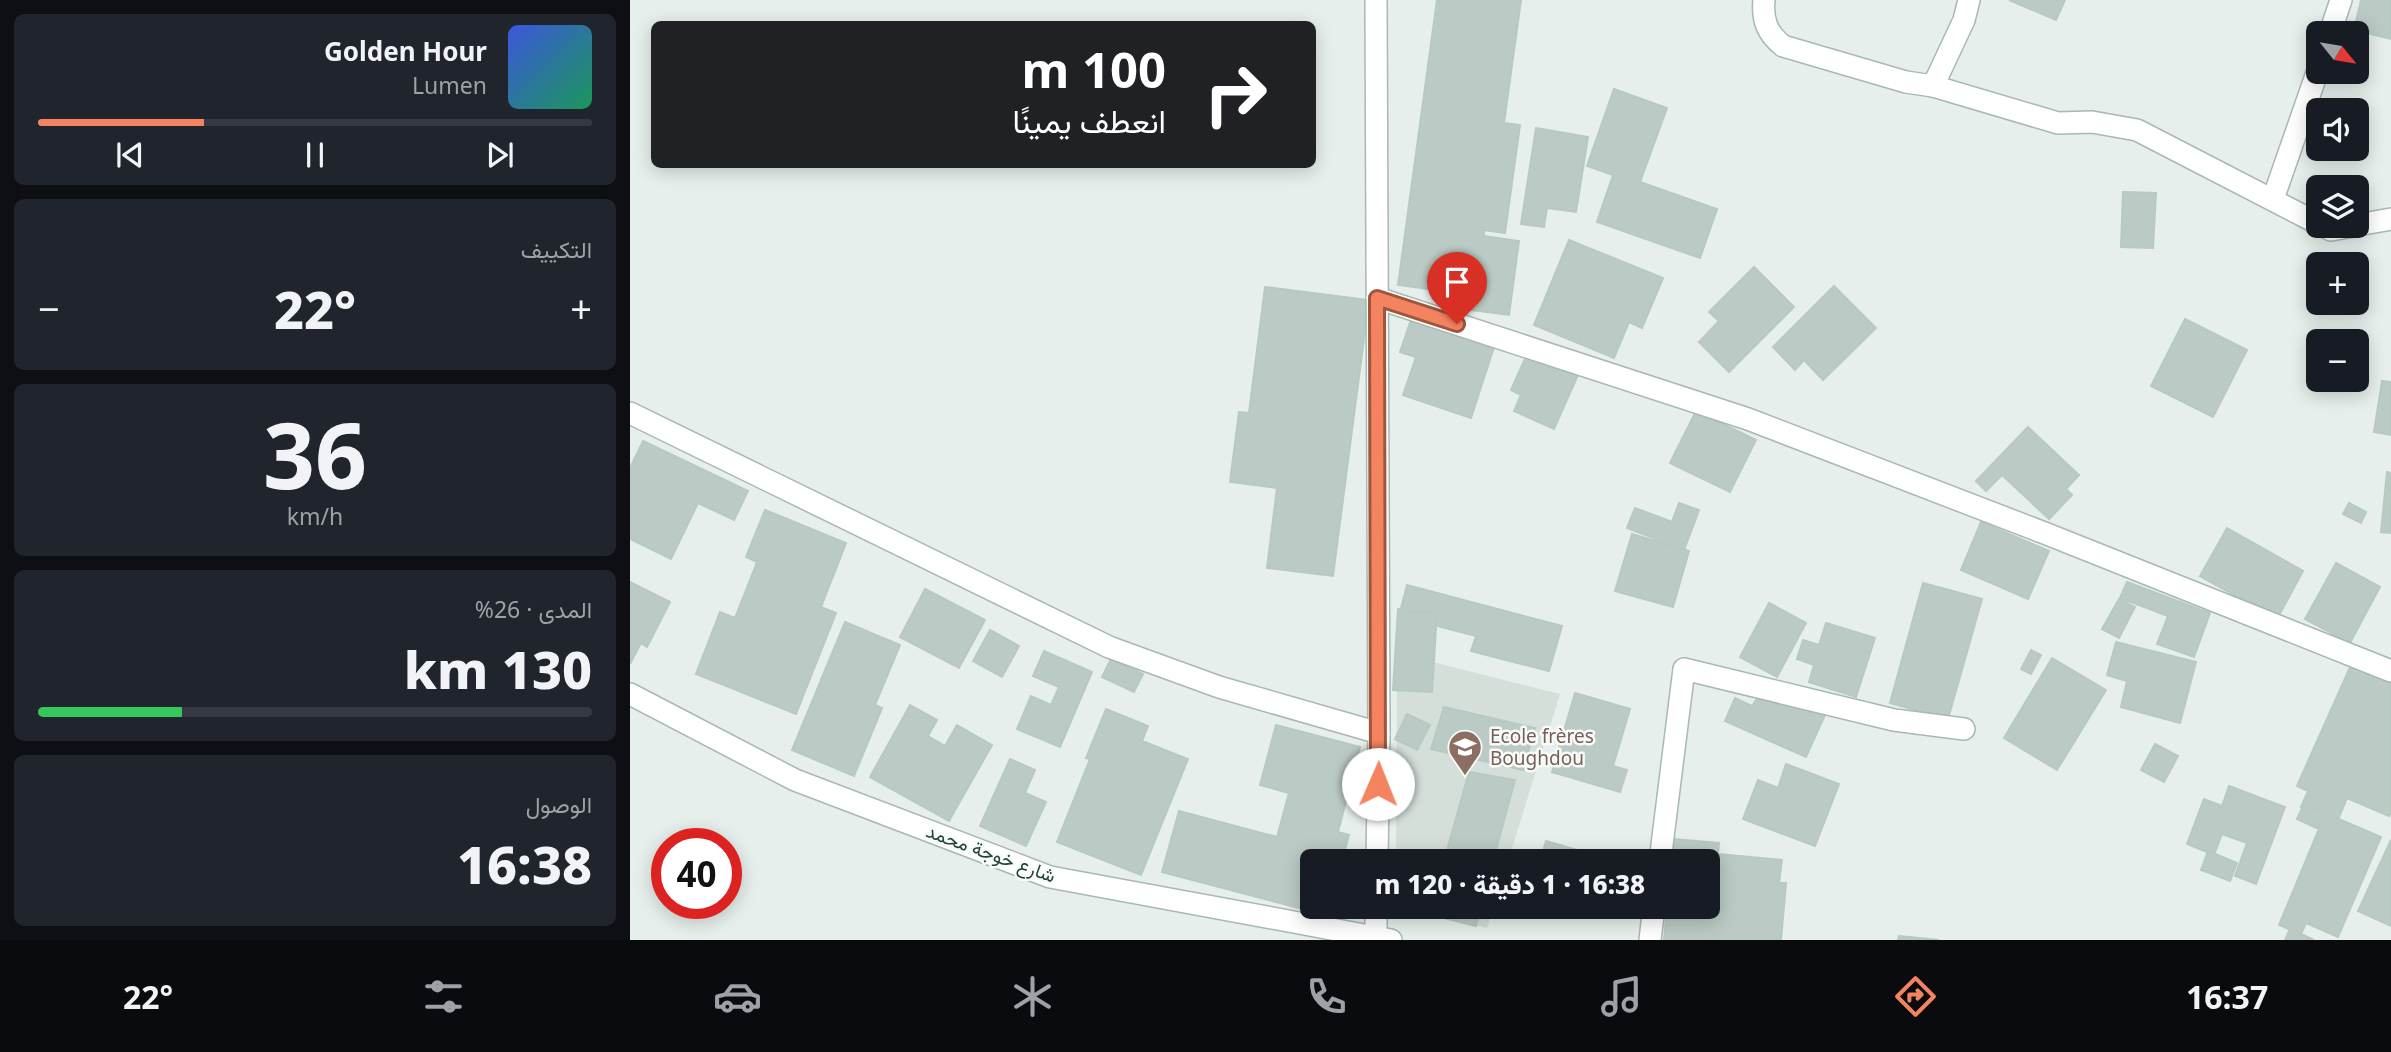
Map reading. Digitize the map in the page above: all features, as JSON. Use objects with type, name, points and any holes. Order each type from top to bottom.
[{"type":"street","points":[[1376,0],[1377,849]]},
{"type":"street","points":[[1764,0],[1762,17],[1771,37],[1783,46],[2058,123],[2092,122],[2137,130],[2306,217]]},
{"type":"street","points":[[1933,86],[1964,20],[1969,0]]},
{"type":"street","points":[[2334,21],[2341,0]]},
{"type":"street","points":[[2273,199],[2313,84]]},
{"type":"street","points":[[2369,223],[2391,219]]},
{"type":"street","points":[[1377,298],[1748,419],[2391,671]]},
{"type":"street","points":[[630,413],[1109,647],[1219,687],[1379,733]]},
{"type":"street","points":[[1662,849],[1684,669],[1894,720],[1964,729]]},
{"type":"street","name":"شارع خوجة محمد","points":[[630,694],[795,780],[1051,877],[1381,939]]},
{"type":"street","points":[[1378,919],[1381,939]]},
{"type":"street","points":[[1650,940],[1652,919]]},
{"type":"shaded area","name":"Ecole frères Boughdou","points":[[1397,653],[1560,694],[1512,849],[1396,849]]},
{"type":"shaded area","points":[[1449,919],[1490,919],[1487,928]]},
{"type":"building","points":[[1437,0],[1521,0],[1504,123],[1520,125],[1505,233],[1484,230],[1484,236],[1519,241],[1509,315],[1455,308],[1457,293],[1398,285]]},
{"type":"building","points":[[2009,0],[2065,0],[2056,20]]},
{"type":"building","points":[[2361,0],[2391,0],[2391,39],[2370,34],[2370,21],[2356,21]]},
{"type":"building","points":[[1614,89],[1667,108],[1640,182],[1717,209],[1700,258],[1597,222],[1613,175],[1587,166]]},
{"type":"building","points":[[1536,128],[1588,137],[1576,212],[1547,208],[1544,227],[1521,224]]},
{"type":"building","points":[[2123,192],[2156,193],[2153,248],[2121,247]]},
{"type":"building","points":[[1569,240],[1663,278],[1642,328],[1629,322],[1614,358],[1534,325]]},
{"type":"building","points":[[1754,267],[1794,307],[1729,372],[1699,342],[1719,321],[1709,312]]},
{"type":"building","points":[[1834,286],[1876,328],[1823,380],[1804,360],[1795,370],[1773,347]]},
{"type":"building","points":[[1265,287],[1369,300],[1333,576],[1267,568],[1277,488],[1230,482],[1239,412],[1249,413]]},
{"type":"building","points":[[1413,314],[1496,341],[1471,418],[1403,395],[1416,357],[1400,352]]},
{"type":"building","points":[[2185,319],[2247,350],[2213,417],[2151,386]]},
{"type":"building","points":[[1528,352],[1578,375],[1554,429],[1514,411],[1521,395],[1511,390]]},
{"type":"building","points":[[2382,381],[2391,382],[2391,435],[2374,432]]},
{"type":"building","points":[[1696,411],[1756,440],[1730,492],[1670,463]]},
{"type":"building","points":[[2028,427],[2079,475],[2066,489],[2072,495],[2049,519],[2002,475],[1986,491],[1976,481]]},
{"type":"building","points":[[643,441],[748,491],[734,520],[698,503],[671,559],[630,539],[630,468]]},
{"type":"building","points":[[2387,472],[2391,473],[2391,533],[2381,532]]},
{"type":"building","points":[[1679,503],[1699,510],[1684,550],[1627,528],[1635,508],[1672,522]]},
{"type":"building","points":[[2349,503],[2366,512],[2361,523],[2343,514]]},
{"type":"building","points":[[765,510],[846,543],[821,607],[836,613],[796,714],[696,674],[720,612],[735,618],[757,562],[746,557]]},
{"type":"building","points":[[1981,522],[2049,551],[2028,599],[1961,570]]},
{"type":"building","points":[[2227,528],[2303,571],[2277,619],[2200,576]]},
{"type":"building","points":[[1632,534],[1689,551],[1673,607],[1615,591]]},
{"type":"building","points":[[2336,563],[2380,587],[2350,643],[2305,619]]},
{"type":"building","points":[[630,582],[670,602],[647,647],[641,643],[630,664]]},
{"type":"building","points":[[2127,582],[2210,613],[2194,657],[2157,644],[2168,616],[2120,598]]},
{"type":"building","points":[[1923,583],[1982,599],[1948,719],[1890,703]]},
{"type":"building","points":[[1407,585],[1562,626],[1549,671],[1471,651],[1476,636],[1399,616]]},
{"type":"building","points":[[925,589],[985,620],[959,668],[900,637]]},
{"type":"building","points":[[2119,599],[2135,607],[2119,638],[2102,629]]},
{"type":"building","points":[[1769,603],[1806,623],[1777,677],[1740,657]]},
{"type":"building","points":[[1398,609],[1412,613],[1437,612],[1432,692],[1393,690]]},
{"type":"building","points":[[845,622],[900,645],[875,705],[882,708],[854,776],[792,750]]},
{"type":"building","points":[[1826,623],[1875,638],[1856,697],[1809,682],[1814,665],[1797,659],[1803,640],[1819,645]]},
{"type":"building","points":[[990,630],[1019,646],[1002,677],[973,661]]},
{"type":"building","points":[[2116,642],[2196,662],[2180,723],[2121,707],[2127,681],[2107,675]]},
{"type":"building","points":[[2031,650],[2041,655],[2031,674],[2021,669]]},
{"type":"building","points":[[1044,651],[1092,672],[1060,747],[1017,729],[1031,696],[1051,705],[1059,687],[1033,676]]},
{"type":"building","points":[[2052,658],[2106,690],[2057,770],[2004,738]]},
{"type":"building","points":[[1111,659],[1143,674],[1134,692],[1102,677]]},
{"type":"building","points":[[2351,665],[2391,682],[2391,813],[2389,816],[2347,798],[2337,822],[2301,807],[2308,791],[2297,786]]},
{"type":"building","points":[[1575,693],[1630,709],[1613,766],[1627,770],[1620,792],[1552,772]]},
{"type":"building","points":[[1759,696],[1825,715],[1806,757],[1725,721],[1735,698],[1752,706]]},
{"type":"building","points":[[910,705],[937,720],[928,736],[945,746],[957,725],[992,745],[949,821],[870,777]]},
{"type":"building","points":[[1444,707],[1535,728],[1523,770],[1431,749]]},
{"type":"building","points":[[1106,709],[1148,726],[1142,741],[1188,759],[1141,875],[1057,842],[1090,759],[1086,758]]},
{"type":"building","points":[[1407,714],[1430,725],[1417,750],[1395,739]]},
{"type":"building","points":[[1276,725],[1360,747],[1338,832],[1349,835],[1345,849],[1300,849],[1300,908],[1162,872],[1179,811],[1277,837],[1289,793],[1260,785]]},
{"type":"building","points":[[2155,744],[2178,756],[2164,782],[2141,770]]},
{"type":"building","points":[[1010,759],[1035,770],[1025,793],[1046,802],[1026,846],[980,826]]},
{"type":"building","points":[[1786,764],[1839,784],[1815,846],[1743,819],[1758,780],[1778,788]]},
{"type":"building","points":[[1469,772],[1515,780],[1496,849],[1447,849]]},
{"type":"building","points":[[2229,786],[2285,807],[2256,884],[2235,876],[2247,843],[2222,834],[2214,855],[2187,844],[2204,799],[2222,806]]},
{"type":"building","points":[[2304,804],[2381,837],[2338,937],[2306,923],[2301,934],[2279,925],[2319,829],[2297,819]]},
{"type":"building","points":[[1673,839],[1719,843],[1718,849],[1673,849]]},
{"type":"building","points":[[2391,840],[2391,926],[2358,911]]},
{"type":"building","points":[[1546,841],[1574,849],[1544,849]]},
{"type":"building","points":[[2208,851],[2237,863],[2230,881],[2201,870]]},
{"type":"building","points":[[1720,854],[1782,860],[1779,883],[1786,883],[1781,940],[1664,940],[1666,919],[1720,919]]},
{"type":"building","points":[[1448,919],[1478,919],[1476,926]]},
{"type":"building","points":[[2290,929],[2314,940],[2285,940]]},
{"type":"building","points":[[1899,936],[1939,940],[1898,940]]},
{"type":"place","name":"Ecole frères Boughdou","points":[[1465,777]]},
{"type":"route","points":[[1378,784],[1377,298],[1457,324]]}]
